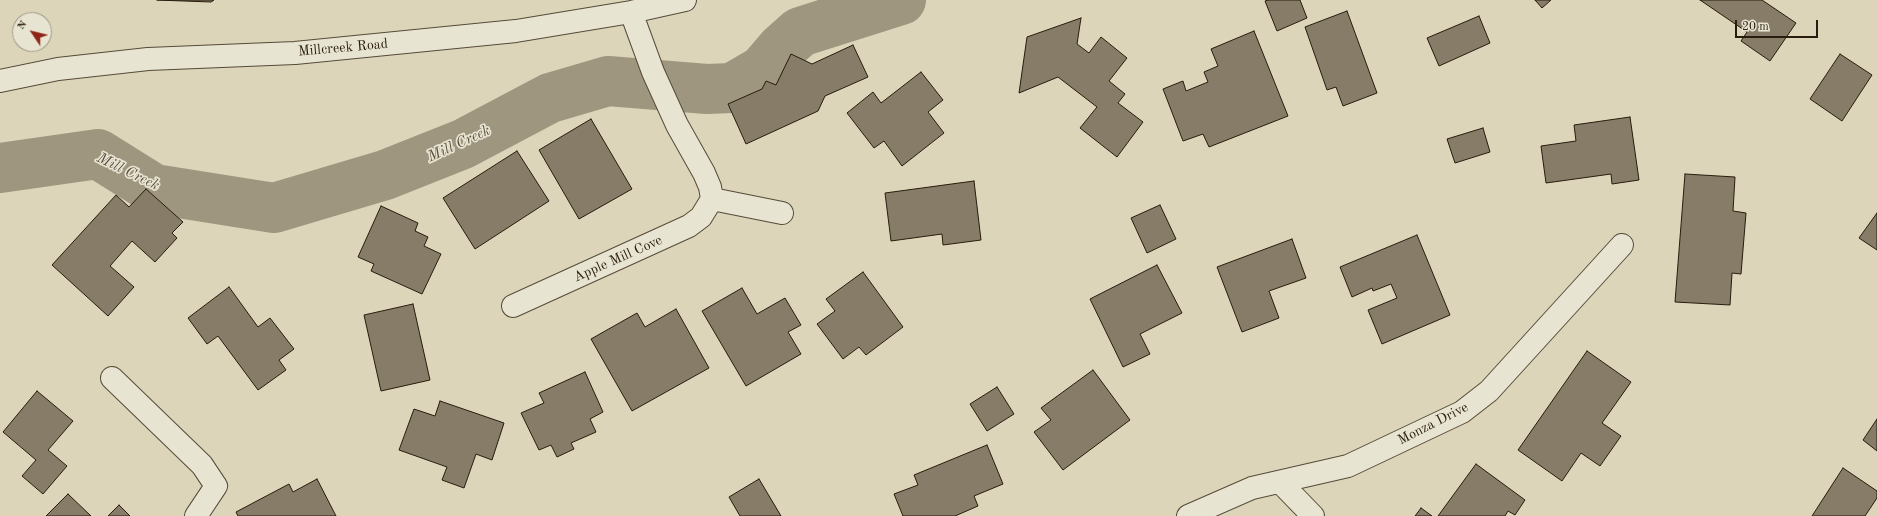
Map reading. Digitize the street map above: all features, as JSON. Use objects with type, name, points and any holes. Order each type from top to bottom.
[{"type":"street","name":"Millcreek Road","points":[[0,81],[58,69],[148,59],[295,53],[516,31],[631,12],[685,0]]},
{"type":"street","points":[[631,12],[653,72],[677,125],[704,173],[710,187],[712,199],[782,213]]},
{"type":"street","name":"Apple Mill Cove","points":[[513,306],[689,226],[701,217],[712,199]]},
{"type":"street","name":"Monza Drive","points":[[1188,516],[1252,488],[1348,466],[1462,412],[1489,391],[1622,245]]},
{"type":"street","points":[[112,378],[202,465],[216,486],[196,516]]},
{"type":"street","points":[[1280,482],[1313,516]]},
{"type":"building","points":[[157,0],[214,0],[211,2]]},
{"type":"building","points":[[1300,0],[1307,18],[1277,31],[1265,1]]},
{"type":"building","points":[[1535,0],[1551,0],[1542,8]]},
{"type":"building","points":[[1700,0],[1762,0],[1796,23],[1770,61],[1741,41],[1747,32]]},
{"type":"building","points":[[1347,11],[1377,93],[1343,106],[1336,87],[1327,90],[1305,27]]},
{"type":"building","points":[[1479,16],[1490,43],[1439,66],[1427,38]]},
{"type":"building","points":[[1081,18],[1077,44],[1089,53],[1101,37],[1127,58],[1109,81],[1125,94],[1118,103],[1143,122],[1117,157],[1080,128],[1097,107],[1058,77],[1019,93],[1027,37]]},
{"type":"building","points":[[1254,31],[1288,116],[1209,147],[1203,134],[1183,141],[1163,89],[1183,81],[1186,91],[1208,82],[1204,72],[1218,66],[1211,49]]},
{"type":"building","points":[[853,45],[868,77],[825,96],[818,111],[746,144],[728,104],[762,89],[766,81],[776,85],[791,54],[812,64]]},
{"type":"building","points":[[1840,54],[1872,75],[1842,121],[1810,99]]},
{"type":"building","points":[[921,72],[943,100],[928,112],[944,133],[902,166],[884,141],[874,148],[847,113],[873,92],[881,103]]},
{"type":"building","points":[[1630,117],[1639,180],[1612,184],[1611,174],[1546,183],[1541,146],[1576,141],[1574,125]]},
{"type":"building","points":[[591,119],[632,189],[579,219],[539,150]]},
{"type":"building","points":[[1483,128],[1490,152],[1455,163],[1447,139]]},
{"type":"building","points":[[517,151],[549,201],[475,249],[443,198]]},
{"type":"building","points":[[1685,174],[1735,177],[1733,211],[1746,213],[1741,274],[1732,273],[1730,305],[1675,302]]},
{"type":"building","points":[[974,181],[981,240],[943,245],[942,234],[891,241],[885,193]]},
{"type":"building","points":[[146,189],[183,222],[172,233],[177,238],[155,262],[132,241],[110,266],[134,287],[108,316],[52,265],[116,195],[129,207]]},
{"type":"building","points":[[1160,205],[1176,239],[1147,253],[1131,218]]},
{"type":"building","points":[[381,206],[418,223],[415,231],[428,237],[424,246],[441,254],[422,294],[371,271],[374,264],[358,257]]},
{"type":"building","points":[[1877,213],[1877,250],[1859,238]]},
{"type":"building","points":[[1417,235],[1450,315],[1382,344],[1368,310],[1397,298],[1391,284],[1373,291],[1372,288],[1352,297],[1340,267]]},
{"type":"building","points":[[1292,239],[1306,278],[1269,291],[1279,318],[1242,332],[1217,267]]},
{"type":"building","points":[[1157,265],[1182,313],[1140,334],[1150,354],[1123,367],[1090,299]]},
{"type":"building","points":[[863,272],[903,327],[866,355],[859,347],[843,359],[817,324],[835,311],[826,299]]},
{"type":"building","points":[[229,287],[258,327],[270,318],[294,349],[279,360],[286,370],[258,390],[218,336],[207,344],[188,318]]},
{"type":"building","points":[[742,288],[757,314],[785,298],[801,325],[788,332],[801,354],[746,386],[702,311]]},
{"type":"building","points":[[413,304],[430,380],[381,391],[364,315]]},
{"type":"building","points":[[676,309],[709,368],[632,411],[591,339],[637,313],[645,327]]},
{"type":"building","points":[[1587,351],[1631,382],[1602,423],[1621,436],[1600,466],[1581,453],[1562,481],[1518,450]]},
{"type":"building","points":[[1093,370],[1130,420],[1063,470],[1034,432],[1051,420],[1041,408]]},
{"type":"building","points":[[585,372],[603,412],[590,419],[596,432],[571,443],[574,449],[557,457],[551,445],[539,450],[521,413],[544,403],[539,393]]},
{"type":"building","points":[[997,387],[1014,414],[987,431],[970,404]]},
{"type":"building","points":[[37,391],[73,421],[48,450],[67,466],[43,494],[22,476],[36,460],[3,432]]},
{"type":"building","points":[[440,401],[504,423],[492,460],[476,454],[464,488],[442,480],[447,467],[399,450],[414,409],[435,416]]},
{"type":"building","points":[[1877,419],[1877,451],[1863,440]]},
{"type":"building","points":[[987,445],[1003,484],[974,496],[978,506],[955,516],[903,516],[894,494],[918,485],[914,475]]},
{"type":"building","points":[[1476,464],[1525,500],[1515,515],[1508,511],[1505,516],[1438,516]]},
{"type":"building","points":[[1843,468],[1877,491],[1877,498],[1865,516],[1812,516]]},
{"type":"building","points":[[317,479],[336,516],[238,516],[236,512],[289,484],[293,492]]},
{"type":"building","points":[[759,479],[781,516],[740,516],[729,497]]},
{"type":"building","points":[[68,494],[91,516],[46,516]]},
{"type":"building","points":[[119,505],[130,516],[108,516]]},
{"type":"building","points":[[1421,508],[1432,516],[1415,516]]},
{"type":"waterway","name":"Mill Creek","points":[[0,168],[98,154],[154,189],[274,208],[385,175],[463,144],[550,98],[608,81],[707,89],[732,88],[763,70],[781,49],[800,32],[901,0]]}]
